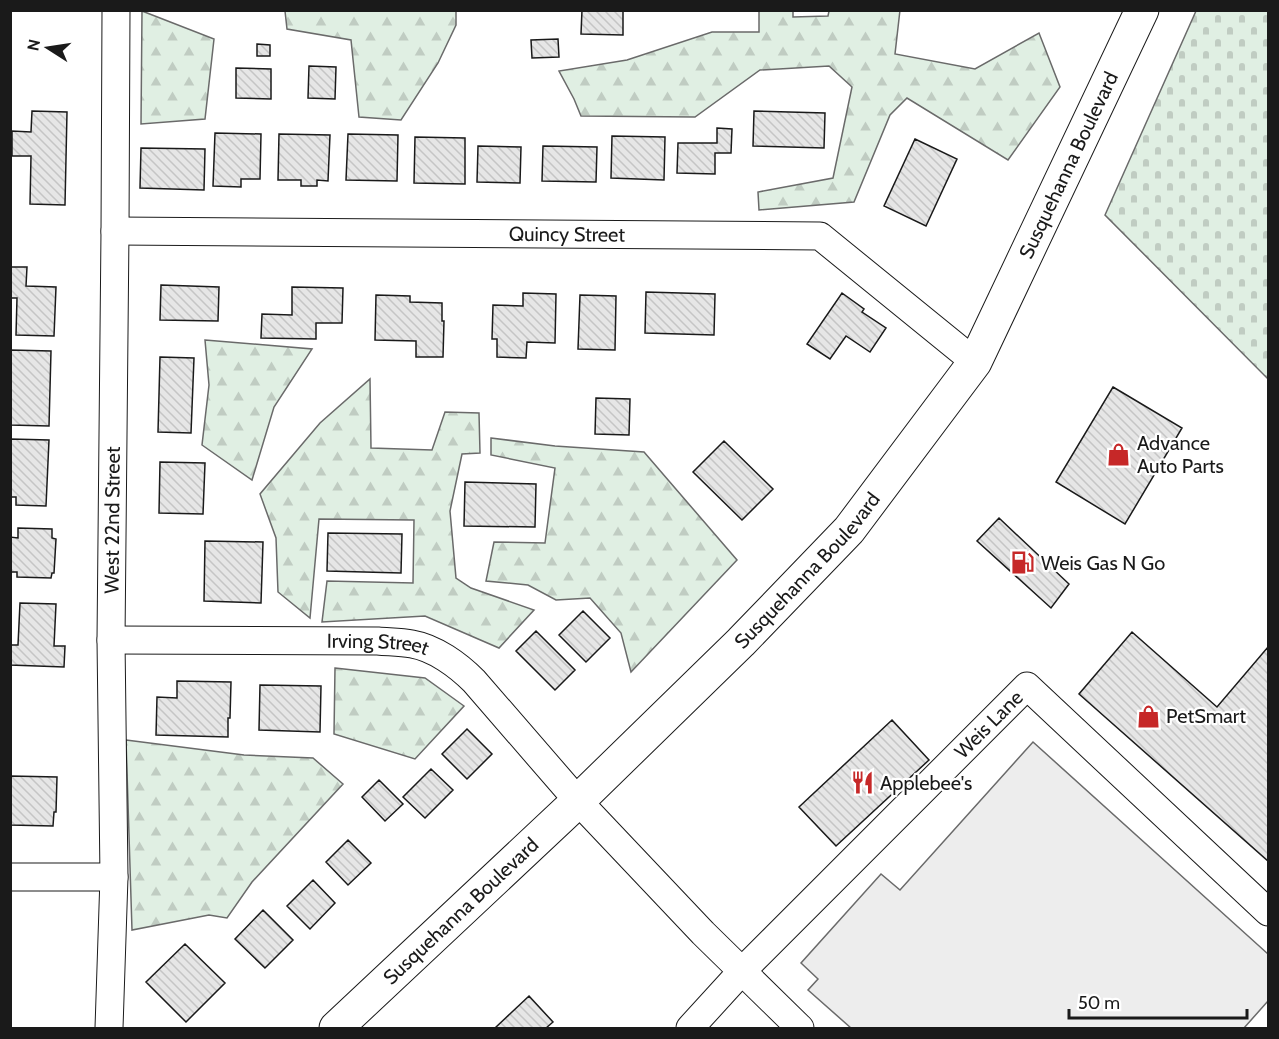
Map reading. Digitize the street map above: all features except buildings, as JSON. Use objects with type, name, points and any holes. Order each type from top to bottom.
[{"type":"highway","name":"Susquehanna Boulevard","points":[[336,1029],[578,801],[741,642],[849,530],[975,362],[1142,10]]},
{"type":"street","name":"West 22nd Street","points":[[109,1029],[114,877],[111,640],[116,10]]},
{"type":"street","name":"Quincy Street","points":[[115,231],[820,236],[975,362]]},
{"type":"street","name":"Irving Street","points":[[111,640],[378,641],[413,644],[429,650],[460,668],[474,681],[578,801]]},
{"type":"street","name":"Weis Lane","points":[[690,1029],[742,971],[1027,686],[1269,912]]},
{"type":"street","points":[[578,801],[703,933],[800,1029]]},
{"type":"street","points":[[10,877],[114,877]]},
{"type":"green space","points":[[900,10],[895,54],[975,69],[1039,33],[1060,87],[1008,160],[907,98],[890,115],[854,202],[759,210],[758,192],[833,178],[852,87],[829,66],[760,70],[695,117],[581,116],[559,71],[627,60],[712,32],[759,32],[759,11],[793,11],[793,17],[828,16],[829,11]]},
{"type":"green space","points":[[142,11],[214,39],[205,119],[141,124]]},
{"type":"green space","points":[[285,11],[456,11],[456,25],[438,63],[401,120],[359,117],[351,40],[287,29]]},
{"type":"green space","points":[[1196,11],[1268,11],[1268,379],[1105,215]]},
{"type":"green space","points":[[205,340],[312,349],[274,407],[252,480],[202,445],[209,385]]},
{"type":"green space","points":[[370,379],[371,448],[432,450],[445,412],[479,413],[480,453],[462,454],[450,511],[456,578],[471,588],[534,610],[499,648],[425,616],[322,622],[327,581],[413,583],[414,520],[319,519],[310,618],[278,592],[276,538],[260,494],[320,423]]},
{"type":"green space","points":[[491,438],[555,446],[644,452],[737,560],[631,672],[621,633],[590,598],[556,600],[528,585],[486,581],[494,542],[545,543],[555,468],[491,455]]},
{"type":"green space","points":[[335,668],[425,678],[464,706],[415,759],[334,734]]},
{"type":"green space","points":[[126,740],[244,755],[313,758],[343,784],[252,882],[227,918],[209,915],[132,930]]},
{"type":"shaded area","points":[[1033,742],[1268,954],[1268,1001],[1244,1028],[851,1028],[808,990],[818,979],[801,963],[881,874],[900,890]]},
{"type":"place","name":"Advance Auto Parts","points":[[1119,455]]},
{"type":"place","name":"Weis Gas N Go","points":[[1023,563]]},
{"type":"place","name":"PetSmart","points":[[1148,716]]},
{"type":"place","name":"Applebee's","points":[[862,783]]}]
